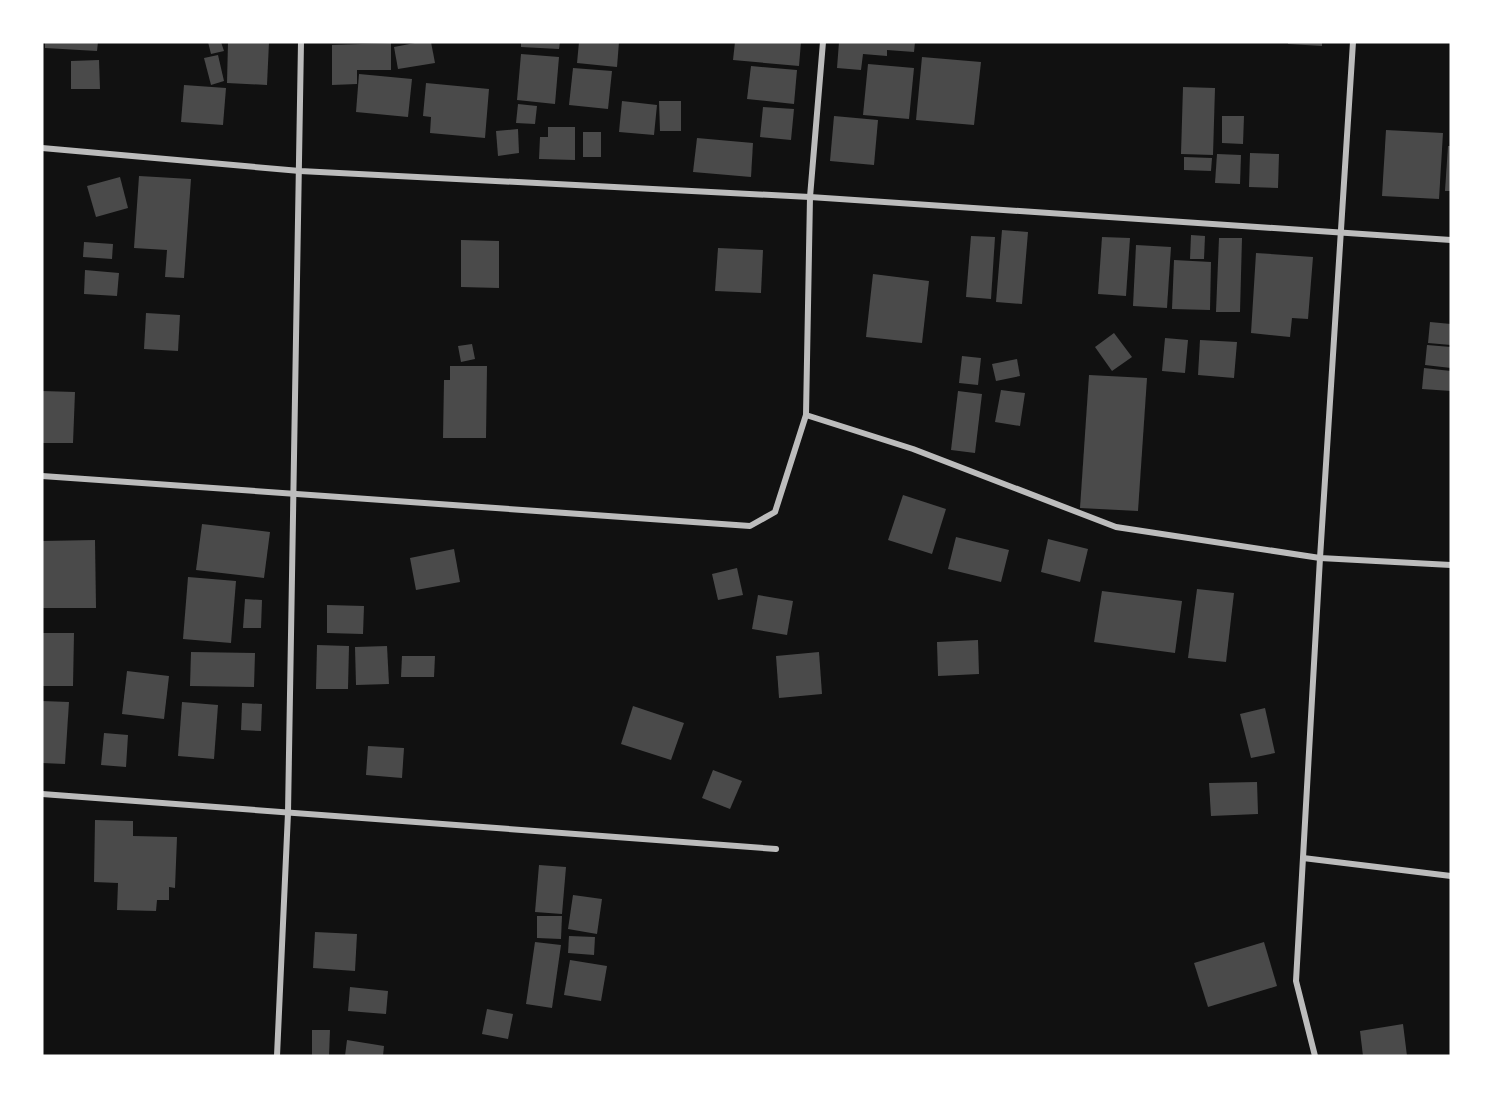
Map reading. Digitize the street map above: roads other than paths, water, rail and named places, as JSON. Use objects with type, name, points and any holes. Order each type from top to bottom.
[{"type":"street","points":[[277,1056],[288,813],[301,42]]},
{"type":"street","points":[[42,476],[750,526],[775,512],[806,415],[810,197],[823,42]]},
{"type":"street","points":[[1315,1056],[1296,981],[1353,42]]},
{"type":"street","points":[[42,148],[300,171],[810,197],[1451,240]]},
{"type":"street","points":[[806,415],[912,449],[1116,527],[1320,558],[1451,565]]},
{"type":"street","points":[[42,794],[776,849]]},
{"type":"street","points":[[1304,858],[1451,876]]}]
